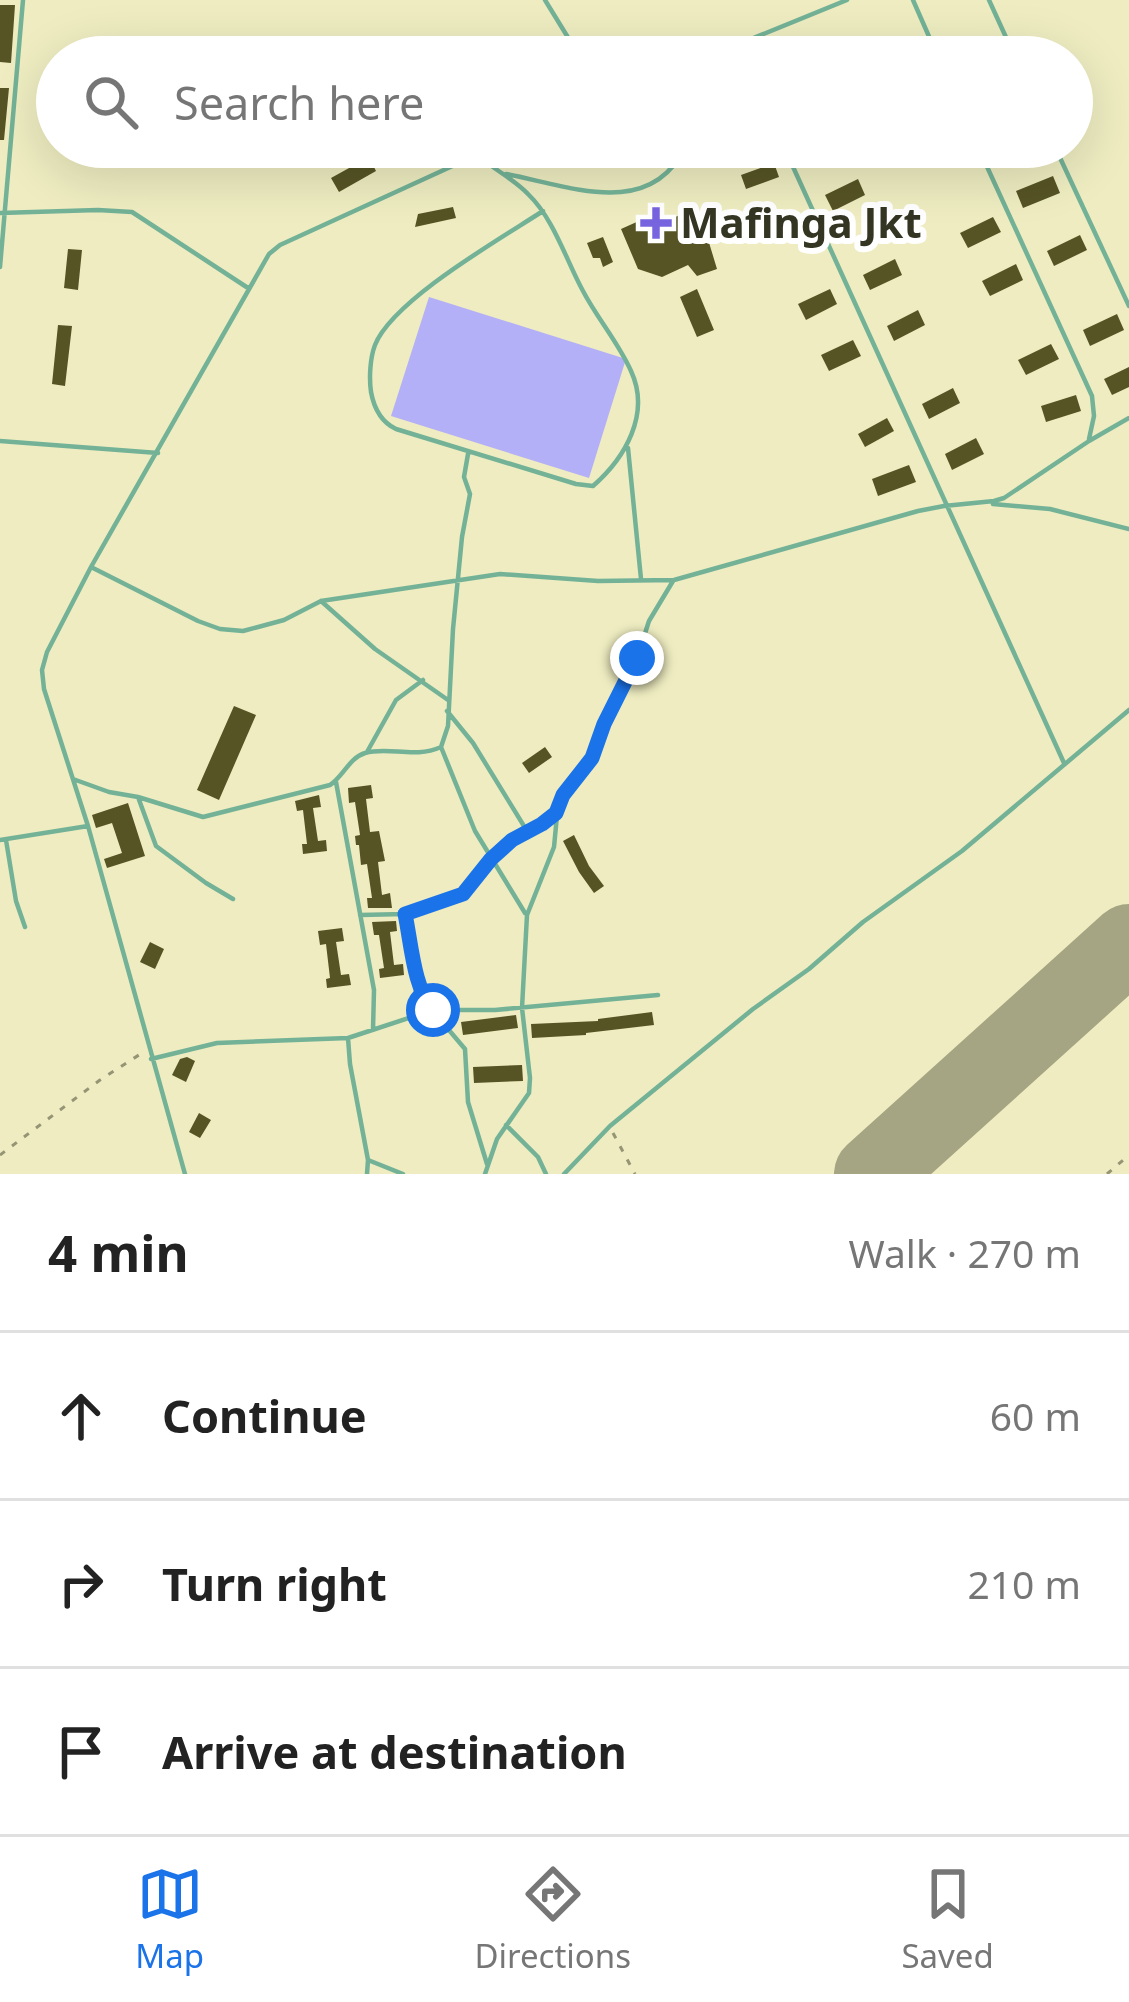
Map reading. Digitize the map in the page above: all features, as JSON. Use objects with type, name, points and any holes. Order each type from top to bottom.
[{"type":"lane","points":[[0,267],[23,0]]},
{"type":"lane","points":[[545,0],[567,36]]},
{"type":"lane","points":[[759,36],[847,0]]},
{"type":"lane","points":[[913,0],[929,36]]},
{"type":"lane","points":[[989,0],[1005,36]]},
{"type":"lane","points":[[185,1174],[88,826],[44,689],[46,652],[269,254],[280,244],[446,168]]},
{"type":"lane","points":[[494,168],[527,192],[542,211],[636,385],[635,424],[628,446],[593,485],[468,453],[385,424],[370,388],[373,349],[382,332],[413,300],[542,211]]},
{"type":"lane","points":[[500,173],[611,194],[634,191],[673,168]]},
{"type":"lane","points":[[794,168],[1064,763]]},
{"type":"lane","points":[[988,168],[1092,396],[1089,441]]},
{"type":"lane","points":[[1065,168],[1129,306]]},
{"type":"lane","points":[[2,213],[132,212],[249,288]]},
{"type":"lane","points":[[91,567],[220,629],[242,631],[284,620],[321,601],[500,574],[674,580],[832,533],[944,506],[1004,498],[1129,418]]},
{"type":"lane","points":[[0,441],[158,453]]},
{"type":"lane","points":[[628,446],[640,579]]},
{"type":"lane","points":[[468,453],[464,478],[470,494],[458,580],[448,727],[441,747],[466,811],[526,915]]},
{"type":"lane","points":[[982,503],[1050,509],[1129,529]]},
{"type":"lane","points":[[486,1170],[496,1139],[530,1087],[522,1008],[526,915],[554,847],[556,813],[563,795],[592,758],[649,621],[674,580]]},
{"type":"lane","points":[[321,601],[375,649],[448,700]]},
{"type":"lane","points":[[73,779],[203,817],[282,799],[336,782],[353,760],[367,752],[399,696],[423,680]]},
{"type":"lane","points":[[564,1174],[610,1126],[863,922],[962,851],[1129,710]]},
{"type":"lane","points":[[447,711],[473,743],[527,832]]},
{"type":"lane","points":[[367,752],[422,754],[441,747]]},
{"type":"lane","points":[[336,782],[374,990],[373,1030]]},
{"type":"lane","points":[[138,797],[157,846],[232,898]]},
{"type":"lane","points":[[360,915],[405,914],[463,894],[512,840],[556,813]]},
{"type":"lane","points":[[25,927],[3,840],[88,826]]},
{"type":"lane","points":[[405,914],[428,1007],[465,1049],[468,1102],[486,1170]]},
{"type":"lane","points":[[152,1059],[217,1043],[348,1037],[433,1010],[522,1008],[658,994]]},
{"type":"lane","points":[[348,1037],[367,1174]]},
{"type":"lane","points":[[506,1125],[538,1157],[546,1174]]},
{"type":"lane","points":[[368,1160],[403,1174]]},
{"type":"path","points":[[0,1155],[148,1049]]},
{"type":"path","points":[[610,1126],[635,1174]]},
{"type":"path","points":[[1107,1174],[1129,1155]]},
{"type":"shaded area","points":[[429,297],[626,359],[589,478],[391,416]]},
{"type":"building","points":[[0,5],[15,5],[11,63],[0,62]]},
{"type":"building","points":[[0,88],[9,88],[4,140],[0,140]]},
{"type":"building","points":[[349,168],[376,171],[339,192],[331,178]]},
{"type":"building","points":[[776,168],[779,177],[746,189],[741,175]]},
{"type":"building","points":[[1053,176],[1060,193],[1023,208],[1016,191]]},
{"type":"building","points":[[858,179],[865,195],[833,211],[825,195]]},
{"type":"building","points":[[453,207],[456,218],[415,227],[418,214]]},
{"type":"building","points":[[691,210],[698,227],[704,226],[717,269],[697,276],[688,265],[662,277],[638,269],[621,229],[659,212],[664,222]]},
{"type":"building","points":[[794,211],[802,227],[770,242],[763,226]]},
{"type":"building","points":[[993,217],[1001,232],[968,248],[960,233]]},
{"type":"building","points":[[1080,235],[1087,250],[1054,266],[1047,251]]},
{"type":"building","points":[[603,237],[613,262],[603,267],[587,243]]},
{"type":"building","points":[[68,249],[82,250],[78,290],[64,288]]},
{"type":"building","points":[[895,259],[902,275],[870,290],[863,275]]},
{"type":"building","points":[[1016,264],[1023,280],[990,296],[982,281]]},
{"type":"building","points":[[697,289],[714,330],[697,337],[680,297]]},
{"type":"building","points":[[830,289],[837,304],[806,320],[798,304]]},
{"type":"building","points":[[918,310],[925,325],[894,341],[887,326]]},
{"type":"building","points":[[1117,314],[1124,330],[1090,346],[1083,330]]},
{"type":"building","points":[[58,325],[72,326],[65,386],[52,384]]},
{"type":"building","points":[[853,340],[861,356],[829,371],[821,355]]},
{"type":"building","points":[[1051,344],[1059,359],[1026,375],[1018,360]]},
{"type":"building","points":[[1129,367],[1129,387],[1112,395],[1104,379]]},
{"type":"building","points":[[953,388],[960,403],[929,419],[922,404]]},
{"type":"building","points":[[1076,395],[1081,411],[1046,422],[1041,406]]},
{"type":"building","points":[[887,418],[894,431],[865,447],[858,434]]},
{"type":"building","points":[[976,438],[984,454],[952,470],[945,454]]},
{"type":"building","points":[[909,465],[916,482],[878,496],[872,479]]},
{"type":"building","points":[[234,706],[256,715],[219,800],[197,790]]},
{"type":"building","points":[[545,747],[552,757],[529,773],[522,763]]},
{"type":"building","points":[[371,785],[373,798],[366,799],[370,832],[379,831],[385,861],[378,862],[382,895],[390,893],[392,908],[368,908],[367,898],[372,898],[367,864],[361,865],[356,845],[355,836],[360,835],[348,788]]},
{"type":"building","points":[[319,795],[321,807],[313,808],[318,841],[326,840],[327,851],[303,854],[302,844],[307,844],[303,810],[297,811],[295,801]]},
{"type":"building","points":[[128,803],[145,856],[107,868],[104,859],[122,853],[112,823],[96,828],[92,815]]},
{"type":"building","points":[[574,835],[604,886],[594,893],[563,841]]},
{"type":"building","points":[[396,921],[397,931],[390,932],[394,965],[403,964],[404,975],[380,978],[379,969],[384,968],[372,922]]},
{"type":"building","points":[[342,928],[344,941],[336,942],[341,975],[349,974],[351,985],[327,988],[326,944],[320,945],[318,931]]},
{"type":"building","points":[[150,942],[164,949],[155,969],[140,962]]},
{"type":"building","points":[[652,1012],[654,1025],[532,1038],[531,1024],[598,1021]]},
{"type":"building","points":[[516,1015],[518,1028],[463,1035],[461,1022]]},
{"type":"building","points":[[180,1059],[195,1061],[186,1082],[172,1075]]},
{"type":"building","points":[[522,1065],[523,1081],[474,1083],[473,1067]]},
{"type":"building","points":[[199,1113],[211,1120],[200,1138],[189,1132]]},
{"type":"runway","points":[[873,1174],[1129,943]]},
{"type":"place","name":"Mafinga Jkt","points":[[656,223]]},
{"type":"route","points":[[433,1010],[421,988],[405,914],[468,891],[512,840],[556,813],[563,795],[592,758],[637,658]]}]
